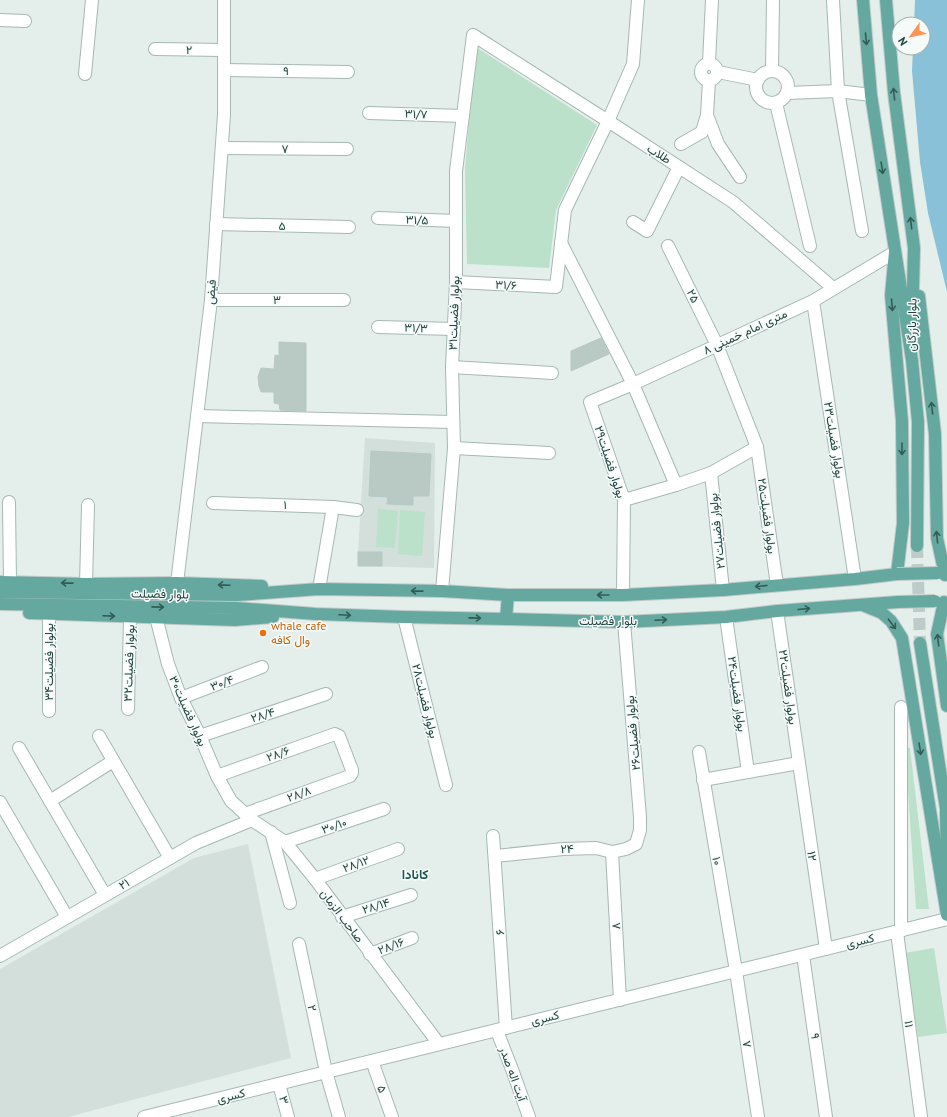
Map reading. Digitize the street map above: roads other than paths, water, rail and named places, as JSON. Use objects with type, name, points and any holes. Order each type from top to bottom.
[{"type":"main road","name":"بلوار بازرگان","points":[[863,0],[871,95],[894,252],[912,360]]},
{"type":"main road","name":"بلوار بازرگان","points":[[886,0],[894,93],[914,248],[912,360]]},
{"type":"main road","points":[[914,248],[935,434],[937,538],[943,575]]},
{"type":"main road","points":[[894,252],[891,295],[902,421],[902,524],[897,574]]},
{"type":"main road","points":[[912,360],[918,422],[917,546]]},
{"type":"main road","name":"بلوار فضیلت","points":[[5,582],[86,584],[177,583],[319,589],[442,591],[508,595],[623,595],[723,590],[897,574],[943,575]]},
{"type":"main road","name":"بلوار فضیلت","points":[[0,592],[237,595],[319,589]]},
{"type":"main road","points":[[506,619],[508,595]]},
{"type":"main road","points":[[942,602],[937,634],[947,706]]},
{"type":"main road","name":"بلوار فضیلت","points":[[0,604],[236,608],[316,614],[404,618],[624,622],[726,617],[860,604],[942,602]]},
{"type":"main road","points":[[860,604],[882,613],[891,621],[902,638],[947,915]]},
{"type":"main road","name":"بلوار فضیلت","points":[[0,612],[235,620],[316,614]]},
{"type":"main road","points":[[920,643],[947,814],[947,877]]},
{"type":"street","points":[[85,74],[92,0]]},
{"type":"street","name":"فیض","points":[[177,583],[211,300],[224,115],[224,0]]},
{"type":"street","points":[[638,0],[633,64],[608,121],[565,210],[561,243],[633,384],[676,485]]},
{"type":"street","points":[[681,144],[702,132],[707,115],[713,76],[716,67],[709,63],[712,0]]},
{"type":"street","points":[[772,71],[773,0]]},
{"type":"street","points":[[833,0],[838,91],[862,231]]},
{"type":"street","points":[[0,20],[25,21]]},
{"type":"street","name":"طلاب","points":[[473,35],[733,202],[833,288]]},
{"type":"street","name":"بولوار فضیلت۳۱","points":[[442,591],[454,448],[452,367],[456,282],[456,170],[473,35]]},
{"type":"street","name":"۲","points":[[155,49],[224,50]]},
{"type":"street","name":"۹","points":[[224,70],[348,72]]},
{"type":"street","points":[[772,71],[777,72],[786,78],[788,88],[787,94],[784,98],[776,103],[770,104],[761,99],[756,90],[756,85],[758,80],[764,74],[772,71]]},
{"type":"street","points":[[713,76],[758,80]]},
{"type":"street","points":[[787,94],[838,91],[871,95]]},
{"type":"street","points":[[776,103],[810,246]]},
{"type":"street","name":"۳۱/۷","points":[[369,113],[462,116]]},
{"type":"street","points":[[707,115],[718,144],[740,177]]},
{"type":"street","points":[[702,132],[718,144]]},
{"type":"street","name":"۷","points":[[222,148],[347,149]]},
{"type":"street","points":[[633,222],[647,231],[679,167]]},
{"type":"street","name":"۳۱/۵","points":[[378,218],[456,221]]},
{"type":"street","name":"۵","points":[[216,224],[349,227]]},
{"type":"street","name":"۳۱/۶","points":[[456,282],[556,287],[561,243]]},
{"type":"street","name":"۲۵","points":[[668,246],[717,345],[757,447]]},
{"type":"street","name":"۸ متری امام خمینی","points":[[590,402],[633,384],[813,301],[894,252]]},
{"type":"street","name":"۳","points":[[211,300],[344,300]]},
{"type":"street","name":"بولوار فضیلت۲۳","points":[[813,301],[855,579]]},
{"type":"street","name":"۳۱/۳","points":[[378,327],[454,329]]},
{"type":"street","points":[[452,367],[552,373]]},
{"type":"street","name":"بولوار فضیلت۲۹","points":[[590,402],[624,500],[623,595]]},
{"type":"street","points":[[197,416],[453,422]]},
{"type":"street","points":[[624,500],[711,473],[757,447]]},
{"type":"street","name":"بولوار فضیلت۲۵","points":[[757,447],[777,585]]},
{"type":"street","points":[[454,448],[549,453]]},
{"type":"street","name":"بولوار فضیلت۲۷","points":[[711,473],[723,590]]},
{"type":"street","points":[[5,582],[10,502]]},
{"type":"street","name":"۱","points":[[213,503],[333,507],[357,510]]},
{"type":"street","points":[[86,584],[88,505]]},
{"type":"street","points":[[319,589],[333,507]]},
{"type":"street","name":"بولوار فضیلت۲۲","points":[[777,611],[799,763]]},
{"type":"street","name":"بولوار فضیلت۳۴","points":[[49,613],[49,711]]},
{"type":"street","name":"بولوار فضیلت۳۲","points":[[128,709],[130,617]]},
{"type":"street","name":"بولوار فضیلت۳۰","points":[[156,617],[168,664],[181,698],[200,736],[217,776],[231,801]]},
{"type":"street","name":"بولوار فضیلت۲۴","points":[[726,617],[748,772]]},
{"type":"street","name":"بولوار فضیلت۲۸","points":[[404,618],[446,785]]},
{"type":"street","name":"بولوار فضیلت۲۶","points":[[624,622],[640,817],[640,830],[636,844]]},
{"type":"street","name":"۳۰/۴","points":[[181,698],[262,667]]},
{"type":"street","name":"۲۸/۴","points":[[200,736],[326,694]]},
{"type":"street","name":"۱۱","points":[[901,707],[899,931],[921,1117]]},
{"type":"street","name":"۲۸/۶","points":[[217,776],[334,734],[339,736]]},
{"type":"street","points":[[99,736],[170,858]]},
{"type":"street","name":"۲۸/۸","points":[[249,817],[350,776],[352,770],[339,736]]},
{"type":"street","points":[[19,748],[105,895]]},
{"type":"street","name":"۱۰","points":[[699,752],[736,971]]},
{"type":"street","points":[[50,801],[113,761]]},
{"type":"street","points":[[704,780],[799,763]]},
{"type":"street","name":"۱۲","points":[[799,763],[826,949]]},
{"type":"street","name":"صاحب الزمان","points":[[231,801],[249,817],[285,842],[315,879],[342,917],[439,1044]]},
{"type":"street","points":[[0,802],[67,917]]},
{"type":"street","name":"۳۰/۱۰","points":[[285,842],[384,809]]},
{"type":"street","name":"۲۱","points":[[0,956],[196,842],[249,817]]},
{"type":"street","points":[[271,832],[290,903]]},
{"type":"street","name":"۶","points":[[493,836],[501,1029]]},
{"type":"street","name":"۲۴","points":[[495,856],[563,849],[596,848],[612,852],[626,849],[636,844]]},
{"type":"street","name":"۲۸/۱۲","points":[[315,879],[398,849]]},
{"type":"street","name":"۸","points":[[612,852],[620,1000]]},
{"type":"street","name":"۲۸/۱۴","points":[[342,917],[411,895]]},
{"type":"street","name":"کسری","points":[[144,1117],[172,1114],[326,1072],[947,919]]},
{"type":"street","name":"۲۸/۱۶","points":[[370,954],[412,938]]},
{"type":"street","name":"۲","points":[[299,944],[326,1072],[338,1117]]},
{"type":"street","name":"۹","points":[[803,955],[826,1117]]},
{"type":"street","name":"۷","points":[[736,971],[758,1117]]},
{"type":"street","name":"آیت اله صدر","points":[[501,1029],[513,1072],[529,1117]]},
{"type":"street","name":"۵","points":[[372,1061],[392,1117]]},
{"type":"street","name":"۳","points":[[279,1084],[288,1117]]},
{"type":"water","points":[[915,0],[947,0],[947,292],[928,213],[920,162],[912,71],[913,56],[931,56],[931,16],[914,16]]},
{"type":"tunnel","points":[[917,546],[920,643]]},
{"type":"place","name":"whale cafe وال کافه","points":[[263,633]]},
{"type":"district","name":"کانادا","points":[[415,874]]}]
